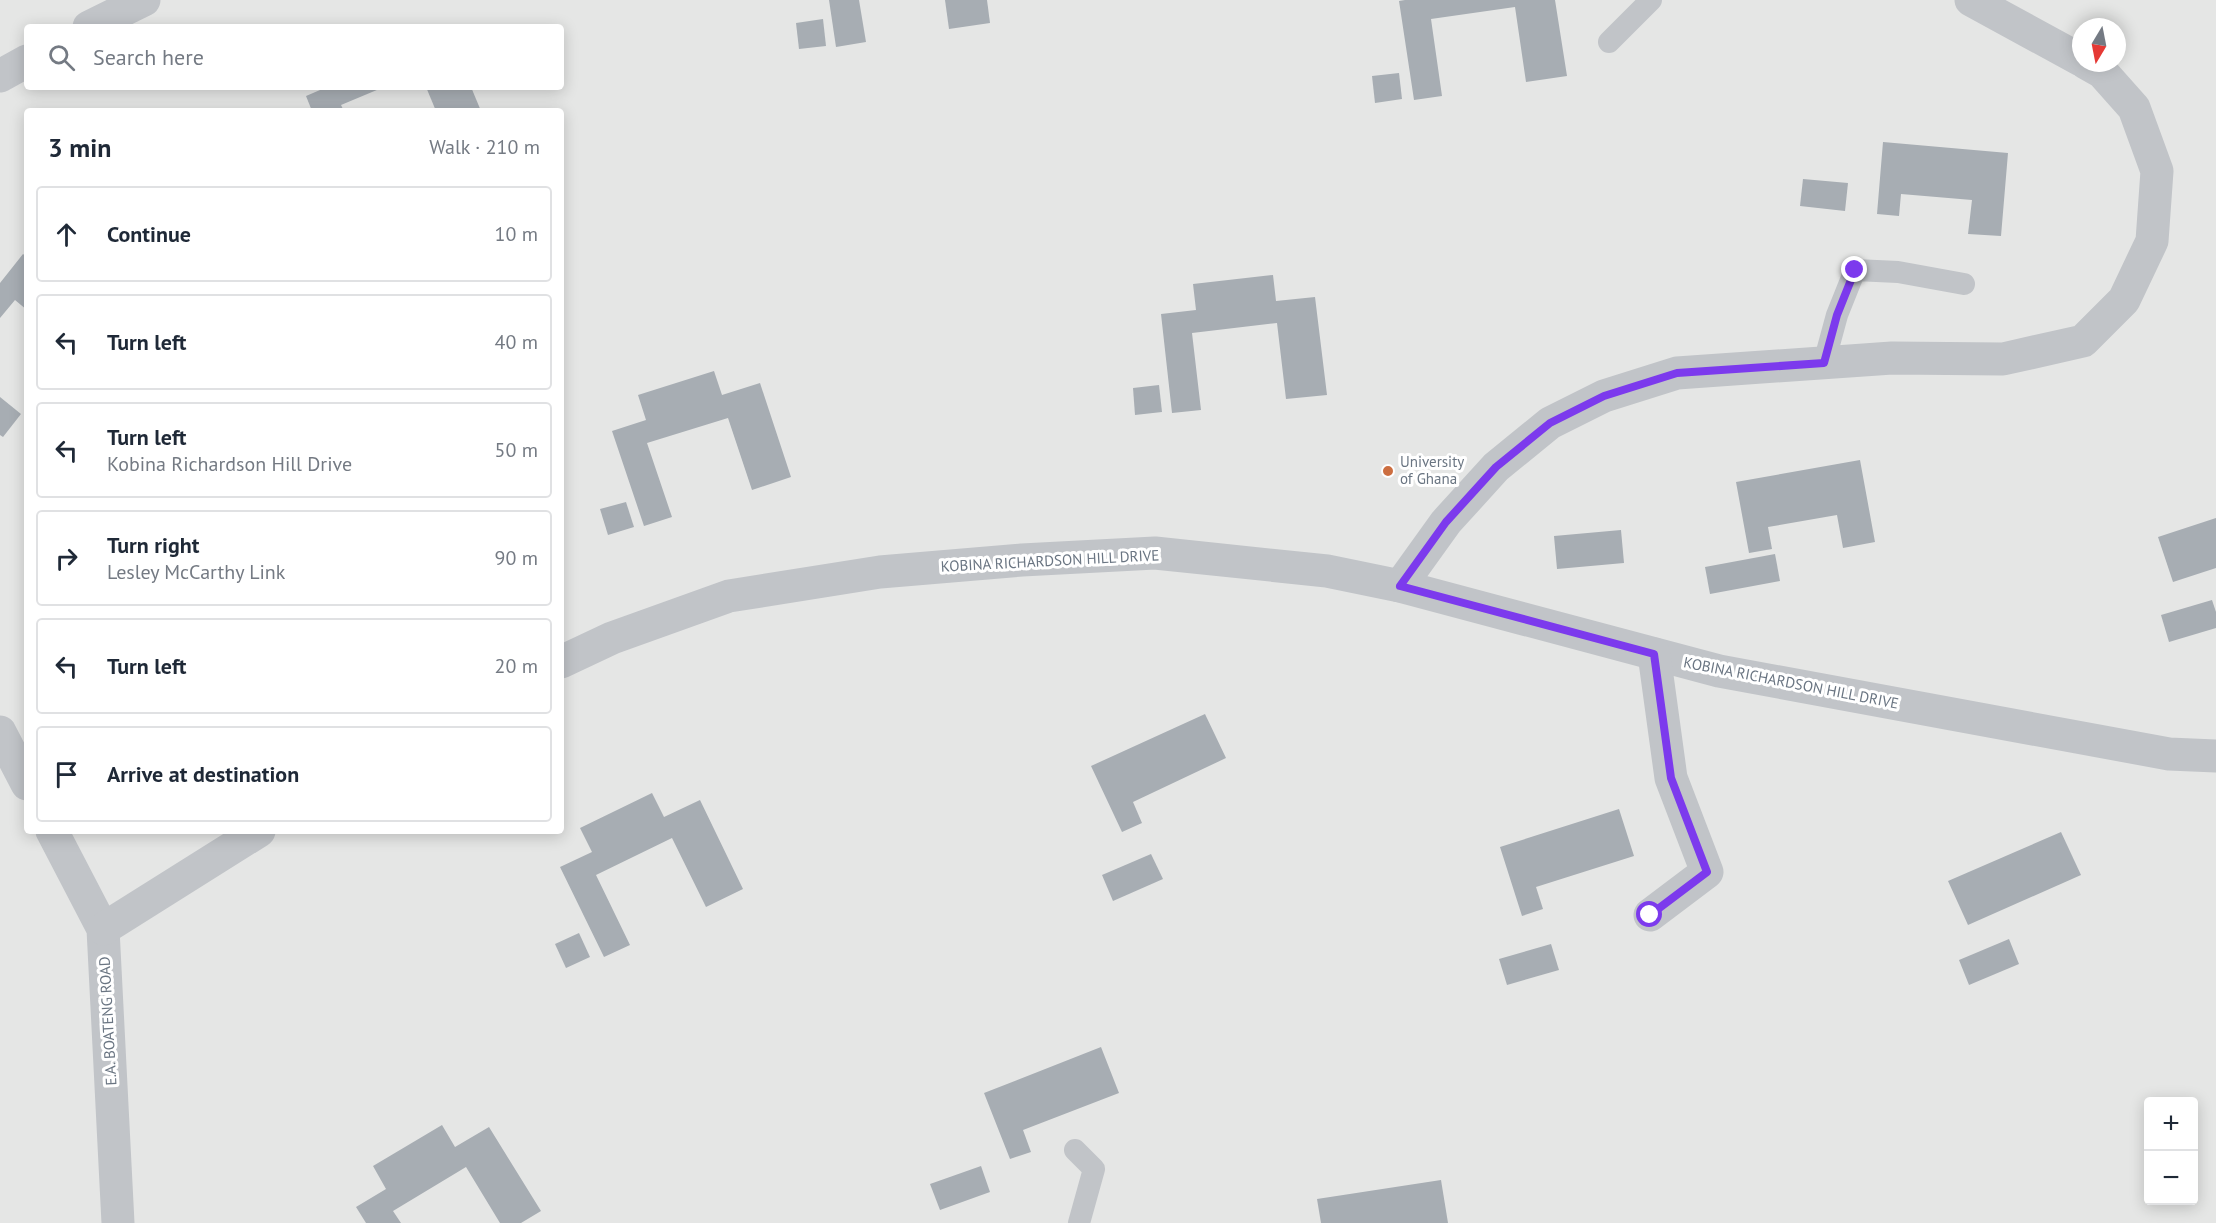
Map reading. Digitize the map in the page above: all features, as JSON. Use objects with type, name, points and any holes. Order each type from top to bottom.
[{"type":"street","points":[[95,24],[144,0]]},
{"type":"street","points":[[1971,0],[2072,55]]},
{"type":"street","points":[[0,76],[24,63]]},
{"type":"street","points":[[1400,586],[1446,522],[1496,467],[1550,423],[1604,396],[1677,373],[1892,357],[2003,359],[2083,341],[2124,300],[2152,241],[2157,171],[2134,108],[2102,72]]},
{"type":"street","name":"KOBINA RICHARDSON HILL DRIVE","points":[[564,661],[612,638],[729,596],[880,572],[1022,560],[1155,553],[1327,571],[1400,586],[1719,671],[2169,754],[2216,756]]},
{"type":"street","points":[[1650,915],[1707,872],[1671,778],[1654,654]]},
{"type":"street","points":[[0,732],[24,778]]},
{"type":"street","name":"E.A. BOATENG ROAD","points":[[54,834],[103,929],[118,1223]]},
{"type":"street","points":[[103,929],[254,834]]},
{"type":"lane","points":[[1609,42],[1651,0]]},
{"type":"lane","points":[[1824,363],[1837,315],[1855,270],[1898,272],[1964,284]]},
{"type":"lane","points":[[1075,1150],[1094,1169],[1079,1223]]},
{"type":"shaded area","name":"University of Ghana","points":[[0,0],[2216,0],[2216,1223],[0,1223]]},
{"type":"building","points":[[829,0],[859,0],[866,42],[836,47]]},
{"type":"building","points":[[945,0],[987,0],[990,23],[949,29]]},
{"type":"building","points":[[1555,0],[1567,76],[1526,82],[1515,7],[1431,19],[1442,96],[1414,100],[1399,1]]},
{"type":"building","points":[[823,19],[826,46],[799,49],[796,23]]},
{"type":"building","points":[[1399,73],[1402,99],[1375,103],[1372,76]]},
{"type":"building","points":[[320,90],[377,90],[341,105],[342,108],[311,108],[306,96]]},
{"type":"building","points":[[427,90],[472,90],[480,108],[435,108]]},
{"type":"building","points":[[1883,142],[2008,153],[2001,236],[1968,234],[1972,200],[1901,194],[1899,216],[1877,214]]},
{"type":"building","points":[[1803,179],[1848,183],[1845,211],[1800,206]]},
{"type":"building","points":[[24,255],[24,308],[15,300],[0,318],[0,283]]},
{"type":"building","points":[[1273,275],[1276,301],[1315,297],[1327,395],[1286,399],[1277,323],[1192,333],[1201,410],[1172,413],[1161,314],[1196,310],[1193,284]]},
{"type":"building","points":[[714,371],[722,395],[760,383],[791,477],[752,490],[728,418],[647,443],[672,517],[644,526],[612,431],[646,420],[638,395]]},
{"type":"building","points":[[1159,385],[1162,412],[1135,415],[1133,388]]},
{"type":"building","points":[[0,397],[21,414],[3,437],[0,435]]},
{"type":"building","points":[[1860,460],[1875,542],[1843,548],[1837,515],[1768,527],[1772,549],[1749,553],[1736,482]]},
{"type":"building","points":[[626,502],[634,527],[608,535],[600,509]]},
{"type":"building","points":[[2216,518],[2216,568],[2173,582],[2158,537]]},
{"type":"building","points":[[1621,530],[1624,563],[1557,569],[1554,536]]},
{"type":"building","points":[[1775,554],[1780,581],[1710,594],[1705,567]]},
{"type":"building","points":[[2212,600],[2216,612],[2216,628],[2169,642],[2161,615]]},
{"type":"building","points":[[1205,714],[1226,758],[1133,802],[1142,823],[1122,832],[1091,766]]},
{"type":"building","points":[[652,793],[664,817],[700,800],[743,889],[706,907],[672,838],[596,875],[630,945],[604,957],[560,867],[592,852],[580,828]]},
{"type":"building","points":[[1619,809],[1634,856],[1536,887],[1543,909],[1522,916],[1500,847]]},
{"type":"building","points":[[2061,832],[2081,875],[1968,925],[1948,881]]},
{"type":"building","points":[[1151,854],[1163,879],[1113,901],[1102,875]]},
{"type":"building","points":[[579,933],[590,957],[566,968],[555,944]]},
{"type":"building","points":[[2009,939],[2019,964],[1969,985],[1959,960]]},
{"type":"building","points":[[1551,944],[1559,970],[1507,985],[1499,959]]},
{"type":"building","points":[[1101,1047],[1119,1093],[1023,1130],[1031,1152],[1010,1159],[984,1093]]},
{"type":"building","points":[[442,1125],[455,1147],[489,1127],[541,1211],[521,1223],[500,1223],[466,1167],[393,1211],[401,1223],[366,1223],[356,1207],[386,1189],[373,1166]]},
{"type":"building","points":[[981,1166],[990,1192],[940,1210],[930,1184]]},
{"type":"building","points":[[1441,1180],[1448,1223],[1321,1223],[1317,1199]]},
{"type":"place","name":"University of Ghana","points":[[1388,471]]},
{"type":"route","points":[[1650,915],[1707,872],[1671,778],[1654,654],[1400,586],[1446,522],[1496,467],[1550,423],[1604,396],[1677,373],[1824,363],[1837,315],[1855,270]]}]
